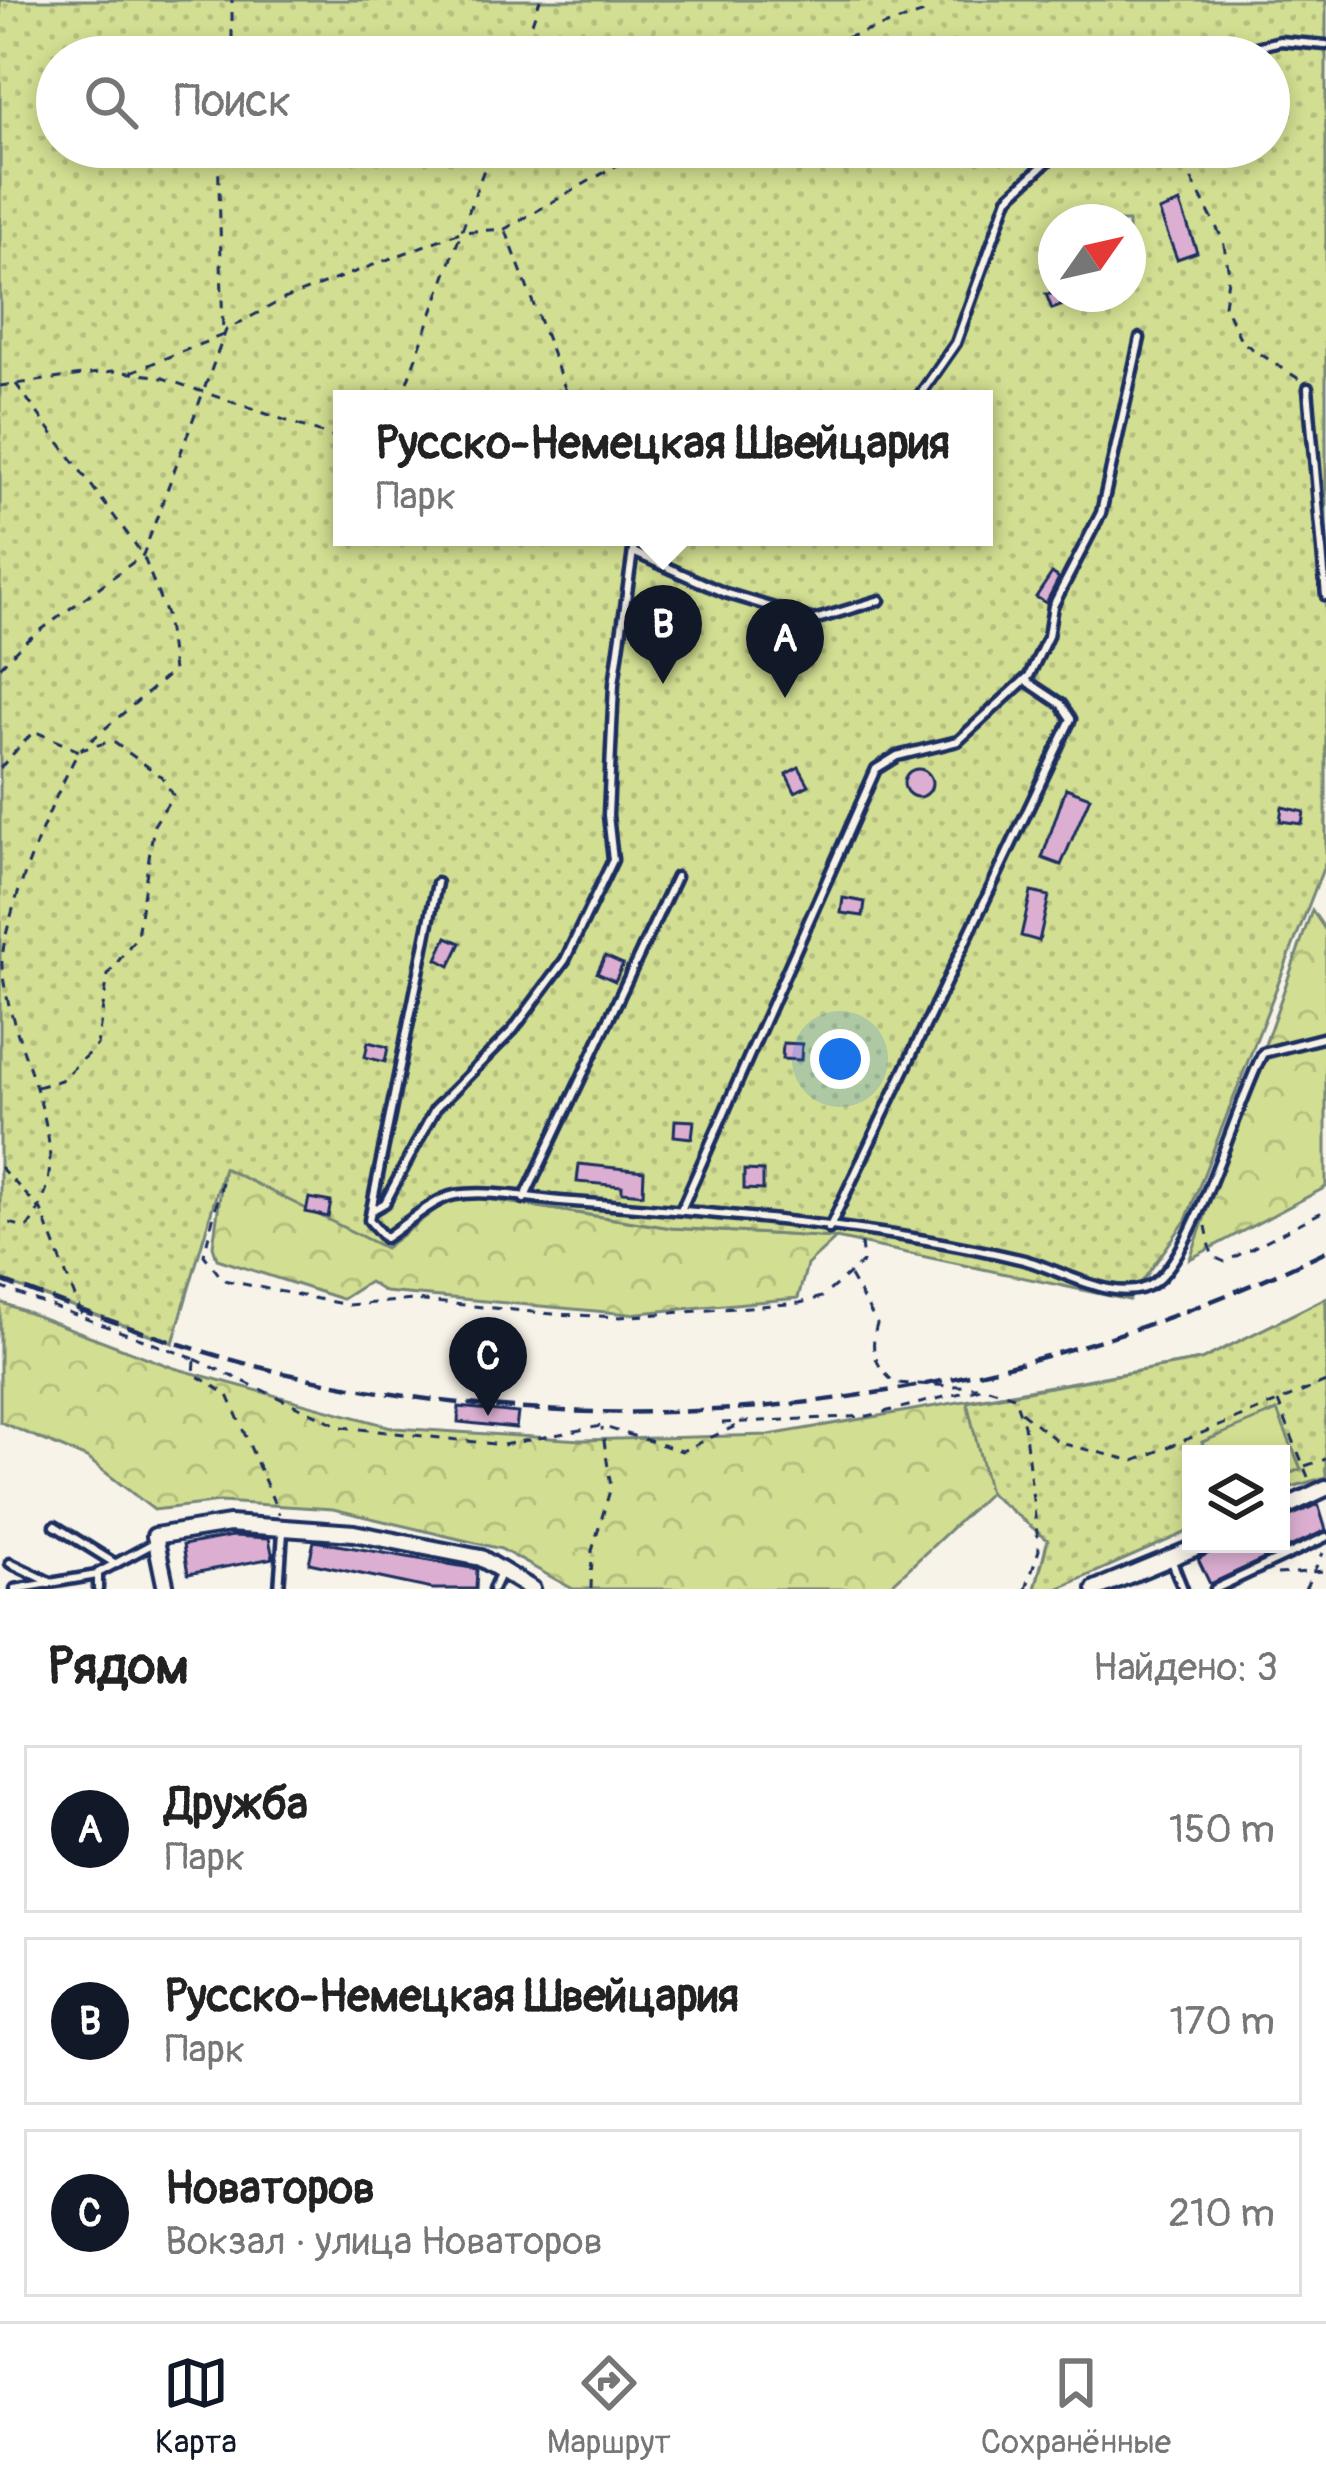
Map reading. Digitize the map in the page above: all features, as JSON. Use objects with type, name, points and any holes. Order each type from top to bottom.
[{"type":"street","points":[[1290,1505],[1320,1491]]},
{"type":"street","points":[[166,1589],[155,1536],[229,1524],[354,1533],[460,1554],[502,1570],[532,1589]]},
{"type":"street","points":[[1095,1589],[1184,1553]]},
{"type":"lane","points":[[1290,42],[1326,45]]},
{"type":"lane","points":[[923,390],[956,343],[1008,198],[1040,168]]},
{"type":"lane","points":[[681,1210],[876,769],[896,756],[958,741],[1024,680],[1048,636],[1053,606],[1102,513],[1140,338]]},
{"type":"lane","points":[[1308,388],[1323,486],[1326,596]]},
{"type":"lane","points":[[371,1211],[385,1203],[435,1109],[513,1030],[565,960],[614,860],[608,815],[614,684],[634,546]]},
{"type":"lane","points":[[633,552],[725,592],[814,620],[880,600]]},
{"type":"lane","points":[[829,1229],[1071,719],[1060,704],[1024,680]]},
{"type":"lane","points":[[524,1198],[676,877]]},
{"type":"lane","points":[[437,883],[369,1220],[386,1238],[452,1195],[524,1198],[681,1210],[860,1233],[1025,1260],[1121,1290],[1143,1288],[1173,1262],[1263,1053],[1326,1037]]},
{"type":"lane","points":[[55,1526],[116,1564]]},
{"type":"lane","points":[[279,1589],[284,1528]]},
{"type":"lane","points":[[1215,1589],[1326,1537]]},
{"type":"lane","points":[[15,1589],[97,1575],[156,1542]]},
{"type":"lane","points":[[1171,1559],[1183,1589]]},
{"type":"lane","points":[[10,1563],[52,1582]]},
{"type":"lane","points":[[493,1589],[502,1570]]},
{"type":"lane","points":[[97,1575],[98,1589]]},
{"type":"path","points":[[232,0],[232,36]]},
{"type":"path","points":[[529,0],[534,10]]},
{"type":"path","points":[[526,36],[540,0]]},
{"type":"path","points":[[852,36],[931,11]]},
{"type":"path","points":[[0,667],[22,644],[143,555],[223,335],[219,168]]},
{"type":"path","points":[[404,390],[484,168]]},
{"type":"path","points":[[130,373],[223,335],[284,299],[460,232],[505,229],[612,168]]},
{"type":"path","points":[[1186,168],[1223,240],[1229,273],[1224,305],[1242,342],[1285,366],[1308,388]]},
{"type":"path","points":[[505,229],[566,390]]},
{"type":"path","points":[[0,386],[130,373],[158,376],[333,437]]},
{"type":"path","points":[[0,1220],[27,1228],[41,1210],[52,1177],[36,1088],[2,962],[55,792],[79,751],[173,671],[166,615],[143,555],[16,384]]},
{"type":"path","points":[[0,768],[34,731],[79,751],[112,741],[162,777],[173,795],[154,825],[137,936],[108,975],[97,1045],[61,1080],[36,1088]]},
{"type":"path","points":[[0,1167],[41,1210],[84,1318]]},
{"type":"path","points":[[222,1182],[204,1256],[223,1280],[348,1305],[414,1300],[620,1317],[729,1310],[822,1297],[863,1262],[860,1233]]},
{"type":"path","points":[[1201,1201],[1212,1256],[1225,1262],[1326,1210]]},
{"type":"path","points":[[849,1274],[877,1324],[872,1345],[877,1367],[896,1384],[983,1387],[1014,1396],[1060,1444],[1134,1461],[1326,1382]]},
{"type":"path","points":[[0,1287],[195,1359],[342,1427],[503,1444],[601,1426],[682,1451],[740,1424]]},
{"type":"path","points":[[195,1359],[203,1361]]},
{"type":"path","points":[[195,1359],[194,1374],[227,1395],[284,1528]]},
{"type":"path","points":[[722,1423],[838,1413],[868,1416],[983,1387]]},
{"type":"path","points":[[1278,1400],[1304,1466],[1320,1491]]},
{"type":"path","points":[[1020,1407],[1039,1550],[1026,1589]]},
{"type":"path","points":[[591,1589],[592,1551],[611,1487],[601,1426]]},
{"type":"path","points":[[1304,1466],[1326,1459]]},
{"type":"path","points":[[1304,1589],[1326,1547]]},
{"type":"path","points":[[1245,1578],[1326,1571]]},
{"type":"green space","points":[[0,0],[1326,0],[1326,861],[1186,1220],[1129,1300],[836,1238],[672,1228],[456,1194],[385,1248],[224,1168],[173,1343],[0,1280]]},
{"type":"green space","points":[[0,411],[455,1194],[672,1228],[836,1238],[807,1265],[798,1298],[629,1314],[385,1292],[369,1282],[342,1299],[217,1259],[213,1246],[223,1173]]},
{"type":"green space","points":[[1312,910],[1326,931],[1326,1187],[1190,1259]]},
{"type":"green space","points":[[1326,1298],[1326,1477],[1290,1487],[1290,1445],[1182,1445],[1182,1534],[1057,1589],[1035,1589],[1048,1539],[989,1493],[887,1589],[573,1589],[501,1549],[333,1509],[220,1502],[154,1510],[87,1458],[0,1422],[0,1302],[174,1368],[395,1428],[581,1440],[769,1435],[1201,1360]]},
{"type":"green space","points":[[1326,1298],[1326,1477],[1290,1487],[1290,1445],[1182,1445],[1182,1534],[1057,1589],[1035,1589],[1048,1540],[989,1493],[967,1402],[1201,1360]]},
{"type":"green space","points":[[1277,1411],[1301,1469],[1290,1473],[1290,1445],[1202,1442]]},
{"type":"building","points":[[1180,203],[1197,252],[1177,259],[1159,211]]},
{"type":"building","points":[[1052,573],[1059,578],[1046,603],[1036,597]]},
{"type":"building","points":[[799,767],[809,785],[795,792],[786,774]]},
{"type":"building","points":[[918,769],[928,773],[932,783],[928,793],[918,797],[908,793],[904,783],[908,773]]},
{"type":"building","points":[[1066,788],[1090,797],[1061,865],[1042,858]]},
{"type":"building","points":[[1282,807],[1304,812],[1302,824],[1280,821]]},
{"type":"building","points":[[1031,892],[1049,896],[1039,941],[1021,936]]},
{"type":"building","points":[[843,898],[865,902],[863,916],[841,913]]},
{"type":"building","points":[[447,937],[461,943],[450,966],[437,959]]},
{"type":"building","points":[[605,956],[623,964],[615,981],[597,973]]},
{"type":"building","points":[[368,1042],[388,1047],[385,1062],[365,1057]]},
{"type":"building","points":[[783,1043],[802,1044],[801,1060],[782,1059]]},
{"type":"building","points":[[675,1120],[694,1121],[692,1138],[674,1136]]},
{"type":"building","points":[[579,1164],[644,1171],[643,1194],[622,1192],[622,1186],[577,1182]]},
{"type":"building","points":[[744,1170],[763,1171],[763,1190],[744,1189]]},
{"type":"building","points":[[309,1198],[331,1202],[328,1217],[306,1212]]},
{"type":"building","points":[[459,1407],[518,1413],[516,1428],[458,1422]]},
{"type":"building","points":[[1318,1504],[1326,1530],[1290,1547],[1290,1516]]},
{"type":"building","points":[[233,1536],[269,1538],[273,1558],[188,1574],[183,1545]]},
{"type":"building","points":[[314,1541],[477,1569],[476,1589],[432,1589],[309,1563]]},
{"type":"building","points":[[1209,1553],[1277,1553],[1210,1584],[1198,1559]]},
{"type":"railway","points":[[0,1280],[132,1328],[267,1369],[402,1395],[537,1410],[672,1412],[807,1402],[940,1381],[1072,1349],[1201,1305],[1326,1251]]},
{"type":"place","name":"Русско-Немецкая Швейцария","points":[[663,684]]},
{"type":"place","name":"Дружба","points":[[785,698]]},
{"type":"place","name":"Новаторов","points":[[488,1416]]}]
